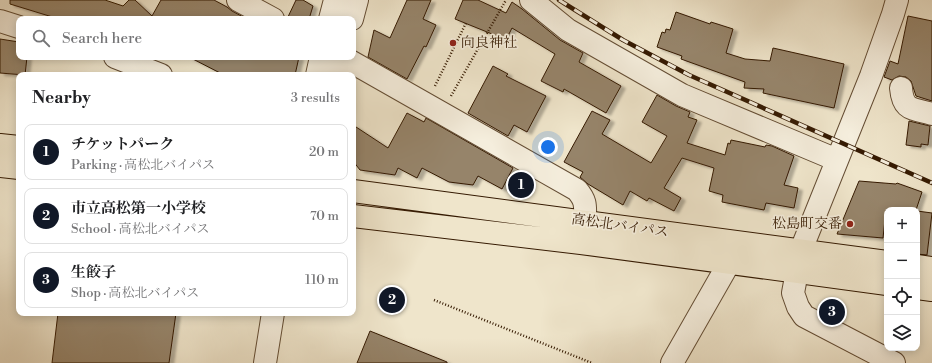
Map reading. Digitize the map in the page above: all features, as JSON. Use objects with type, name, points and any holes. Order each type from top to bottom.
[{"type":"highway","points":[[0,145],[16,147]]},
{"type":"highway","points":[[0,166],[16,168]]},
{"type":"highway","name":"高松北バイパス","points":[[356,191],[585,222],[799,261],[884,283]]},
{"type":"highway","name":"高松北バイパス","points":[[356,216],[581,243],[729,263],[799,261],[884,262]]},
{"type":"highway","points":[[920,266],[932,268]]},
{"type":"highway","points":[[920,288],[932,290]]},
{"type":"street","points":[[238,0],[267,16]]},
{"type":"street","points":[[331,16],[335,0]]},
{"type":"street","points":[[353,16],[357,0]]},
{"type":"street","points":[[531,0],[568,30],[682,95],[837,160]]},
{"type":"street","points":[[894,363],[804,316],[798,307],[793,293],[799,261],[881,49],[897,0]]},
{"type":"street","points":[[0,21],[16,25]]},
{"type":"street","points":[[123,60],[153,72]]},
{"type":"street","points":[[318,72],[320,60]]},
{"type":"street","points":[[339,72],[342,60]]},
{"type":"street","points":[[348,60],[577,190],[583,198],[585,205],[585,222]]},
{"type":"street","points":[[901,88],[902,99],[906,106],[932,114]]},
{"type":"street","points":[[672,363],[729,263]]},
{"type":"street","points":[[266,363],[273,316]]},
{"type":"path","points":[[434,108],[506,0]]},
{"type":"path","points":[[434,108],[466,23]]},
{"type":"path","points":[[434,300],[592,363]]},
{"type":"building","points":[[10,0],[105,0],[123,6],[129,0],[135,0],[152,16],[49,16],[10,4]]},
{"type":"building","points":[[161,0],[214,0],[241,16],[152,16]]},
{"type":"building","points":[[296,0],[303,0],[313,6],[310,16],[288,16]]},
{"type":"building","points":[[407,0],[431,0],[423,19],[436,25],[426,47],[424,46],[407,79],[368,57],[374,30],[390,38]]},
{"type":"building","points":[[463,0],[478,0],[506,13],[512,2],[560,40],[583,53],[579,62],[621,86],[606,113],[564,89],[563,92],[541,81],[555,54],[512,28],[505,42],[491,36],[492,34],[455,19]]},
{"type":"building","points":[[676,12],[710,24],[711,22],[733,29],[726,53],[745,59],[770,61],[773,48],[844,64],[834,108],[763,93],[764,89],[744,88],[745,82],[681,59],[682,56],[657,47],[662,32],[665,33],[666,29],[670,30]]},
{"type":"building","points":[[908,16],[932,21],[932,101],[916,96],[911,81],[906,77],[899,76],[892,80],[884,77],[890,61],[898,64]]},
{"type":"building","points":[[0,39],[16,42],[16,60],[27,60],[25,72],[16,72],[16,74],[0,73]]},
{"type":"building","points":[[195,60],[298,60],[296,72],[218,72]]},
{"type":"building","points":[[493,66],[508,74],[506,76],[546,96],[527,132],[514,125],[508,136],[468,113]]},
{"type":"building","points":[[657,95],[690,112],[688,117],[697,120],[687,143],[725,155],[728,143],[730,144],[731,140],[765,147],[766,145],[772,146],[794,156],[784,185],[798,188],[794,208],[766,203],[764,210],[722,202],[723,195],[709,191],[714,168],[682,158],[664,188],[681,198],[674,211],[649,198],[647,201],[630,191],[623,205],[588,184],[580,177],[583,172],[564,162],[592,111],[610,120],[602,134],[651,163],[667,136],[642,122]]},
{"type":"building","points":[[407,113],[424,122],[426,118],[513,168],[502,189],[478,176],[473,185],[449,182],[422,168],[417,178],[398,168],[395,175],[360,170],[356,165],[356,127],[388,148]]},
{"type":"building","points":[[909,121],[930,126],[928,145],[921,144],[921,147],[906,145]]},
{"type":"building","points":[[859,181],[897,183],[922,192],[917,207],[884,207],[883,238],[837,234]]},
{"type":"building","points":[[920,211],[932,213],[927,255],[920,254]]},
{"type":"building","points":[[58,316],[176,316],[169,363],[52,363]]},
{"type":"building","points":[[370,331],[447,362],[447,363],[357,363]]},
{"type":"railway","points":[[559,0],[623,40],[689,75],[932,183]]},
{"type":"place","name":"向良神社","points":[[453,43]]},
{"type":"place","name":"チケットパーク","points":[[521,185]]},
{"type":"place","name":"松島町交番","points":[[850,224]]},
{"type":"place","name":"市立高松第一小学校","points":[[392,300]]},
{"type":"place","name":"生餃子","points":[[832,312]]}]
